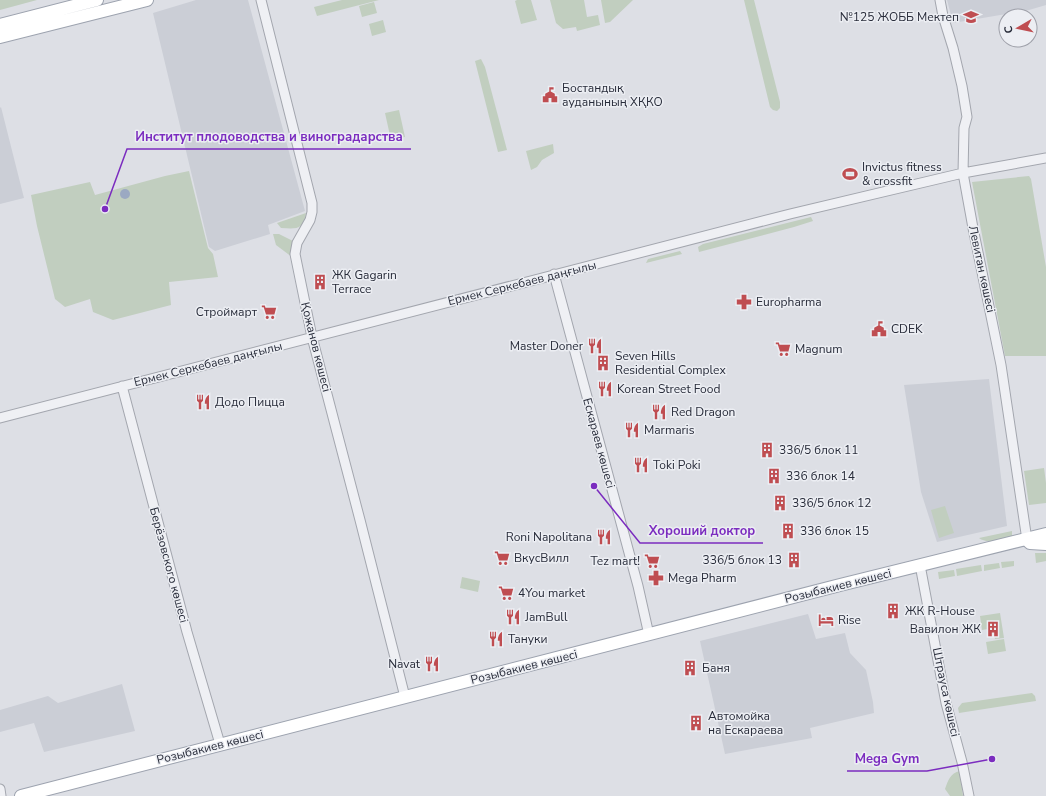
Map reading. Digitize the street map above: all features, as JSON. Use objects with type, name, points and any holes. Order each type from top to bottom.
[{"type":"main road","points":[[0,25],[97,0]]},
{"type":"main road","points":[[0,37],[147,0]]},
{"type":"main road","name":"Розыбакиев көшесі","points":[[22,796],[220,744],[1046,534]]},
{"type":"main road","name":"Розыбакиев көшесі","points":[[1027,540],[1030,543],[1046,544]]},
{"type":"street","name":"Қожанов көшесі","points":[[261,0],[312,203],[310,220],[297,243],[295,254],[312,337],[405,697]]},
{"type":"street","name":"Левитан көшесі","points":[[940,0],[962,86],[967,118],[964,128],[962,161],[963,173],[1001,365],[1027,540]]},
{"type":"street","name":"Ермек Серкебаев даңғылы","points":[[0,418],[783,216],[963,173],[1046,158]]},
{"type":"street","name":"Ескараев көшесі","points":[[554,274],[638,586],[649,635]]},
{"type":"street","name":"Берёзовского көшесі","points":[[122,386],[186,632],[220,744]]},
{"type":"street","name":"Штрауса көшесі","points":[[920,565],[946,702],[962,762],[969,796]]},
{"type":"street","points":[[0,789],[1,796]]},
{"type":"shaded area","points":[[196,0],[248,0],[305,211],[268,225],[270,234],[215,251],[209,247],[153,13]]},
{"type":"shaded area","name":"№125 ЖОББ Мектеп","points":[[947,0],[1046,0],[1046,5],[1036,8],[998,8],[998,15],[953,23]]},
{"type":"shaded area","points":[[1,107],[24,198],[0,204],[0,108]]},
{"type":"shaded area","points":[[989,379],[1007,526],[937,542],[921,492],[904,385]]},
{"type":"shaded area","points":[[808,614],[816,639],[845,633],[850,653],[866,670],[874,713],[810,728],[812,738],[725,754],[700,641]]},
{"type":"shaded area","points":[[122,684],[135,731],[44,752],[34,723],[0,732],[0,710],[48,696],[58,703]]},
{"type":"green space","points":[[0,0],[37,0],[0,10]]},
{"type":"green space","points":[[342,0],[379,0],[317,16],[314,7]]},
{"type":"green space","points":[[531,0],[537,20],[521,24],[515,1]]},
{"type":"green space","points":[[550,0],[584,0],[587,17],[598,15],[600,25],[577,31],[576,27],[563,29],[556,23]]},
{"type":"green space","points":[[601,0],[633,0],[610,22],[605,23]]},
{"type":"green space","points":[[744,0],[754,0],[780,102],[780,108],[777,111],[770,107]]},
{"type":"green space","points":[[374,2],[377,13],[362,17],[359,6]]},
{"type":"green space","points":[[383,20],[386,32],[372,36],[369,24]]},
{"type":"green space","points":[[481,59],[485,67],[507,150],[498,152],[475,61]]},
{"type":"green space","points":[[399,110],[405,137],[391,140],[385,113]]},
{"type":"green space","points":[[553,144],[554,153],[542,160],[537,167],[531,170],[526,151]]},
{"type":"green space","points":[[189,171],[208,248],[213,254],[218,277],[169,282],[171,305],[113,320],[93,312],[90,299],[65,307],[55,299],[31,195],[90,182],[95,195]]},
{"type":"green space","points":[[1029,176],[1031,179],[1046,267],[1046,356],[1005,356],[972,182]]},
{"type":"green space","points":[[306,213],[303,223],[298,227],[281,228],[277,223]]},
{"type":"green space","points":[[811,217],[813,221],[794,227],[699,252],[698,247],[703,244]]},
{"type":"green space","points":[[273,234],[279,234],[293,241],[292,257],[276,245]]},
{"type":"green space","points":[[680,251],[682,254],[646,263],[648,259]]},
{"type":"green space","points":[[1044,468],[1046,503],[1029,505],[1024,471]]},
{"type":"green space","points":[[945,506],[954,533],[939,538],[931,510]]},
{"type":"green space","points":[[1012,531],[1012,536],[991,541],[979,538]]},
{"type":"green space","points":[[1035,553],[1046,553],[1046,561],[1036,563]]},
{"type":"green space","points":[[1014,561],[1014,566],[1002,568],[1001,562]]},
{"type":"green space","points":[[999,563],[1000,568],[984,571],[984,565]]},
{"type":"green space","points":[[981,565],[982,571],[957,576],[956,569]]},
{"type":"green space","points":[[954,570],[955,576],[939,579],[938,572]]},
{"type":"green space","points":[[462,577],[480,581],[478,592],[460,588]]},
{"type":"green space","points":[[1000,613],[1004,638],[995,639],[993,628],[982,630],[980,616]]},
{"type":"green space","points":[[1004,639],[1006,651],[988,654],[986,642]]},
{"type":"green space","points":[[1032,693],[1035,696],[1036,701],[959,713],[958,708],[962,703]]},
{"type":"green space","points":[[960,771],[963,796],[950,796],[945,789],[947,783],[952,775]]},
{"type":"water","points":[[123,189],[127,189],[129,190],[129,198],[123,199],[120,196],[120,192]]},
{"type":"place","name":"№125 ЖОББ Мектеп","points":[[971,17]]},
{"type":"place","name":"Бостандық ауданының ХҚКО","points":[[550,95]]},
{"type":"place","name":"Invictus fitness & crossfit","points":[[850,174]]},
{"type":"place","name":"Институт плодоводства и виноградарства","points":[[105,209]]},
{"type":"place","name":"ЖК Gagarin Terrace","points":[[320,282]]},
{"type":"place","name":"Europharma","points":[[744,302]]},
{"type":"place","name":"Строймарт","points":[[269,312]]},
{"type":"place","name":"CDEK","points":[[879,329]]},
{"type":"place","name":"Master Doner","points":[[595,346]]},
{"type":"place","name":"Magnum","points":[[783,349]]},
{"type":"place","name":"Seven Hills Residential Complex","points":[[603,363]]},
{"type":"place","name":"Korean Street Food","points":[[605,389]]},
{"type":"place","name":"Додо Пицца","points":[[203,402]]},
{"type":"place","name":"Red Dragon","points":[[659,412]]},
{"type":"place","name":"Marmaris","points":[[632,430]]},
{"type":"place","name":"336/5 блок 11","points":[[767,450]]},
{"type":"place","name":"Toki Poki","points":[[641,465]]},
{"type":"place","name":"336 блок 14","points":[[774,476]]},
{"type":"place","name":"Хороший доктор","points":[[594,486]]},
{"type":"place","name":"336/5 блок 12","points":[[780,503]]},
{"type":"place","name":"336 блок 15","points":[[788,531]]},
{"type":"place","name":"Roni Napolitana","points":[[604,537]]},
{"type":"place","name":"ВкусВилл","points":[[502,558]]},
{"type":"place","name":"336/5 блок 13","points":[[794,560]]},
{"type":"place","name":"Tez mart!","points":[[652,561]]},
{"type":"place","name":"Mega Pharm","points":[[656,578]]},
{"type":"place","name":"4You market","points":[[506,593]]},
{"type":"place","name":"ЖК R-House","points":[[893,611]]},
{"type":"place","name":"JamBull","points":[[513,617]]},
{"type":"place","name":"Rise","points":[[826,620]]},
{"type":"place","name":"Вавилон ЖК","points":[[993,629]]},
{"type":"place","name":"Тануки","points":[[496,639]]},
{"type":"place","name":"Navat","points":[[432,664]]},
{"type":"place","name":"Баня","points":[[690,668]]},
{"type":"place","name":"Автомойка на Ескараева","points":[[696,723]]},
{"type":"place","name":"Mega Gym","points":[[992,759]]}]
